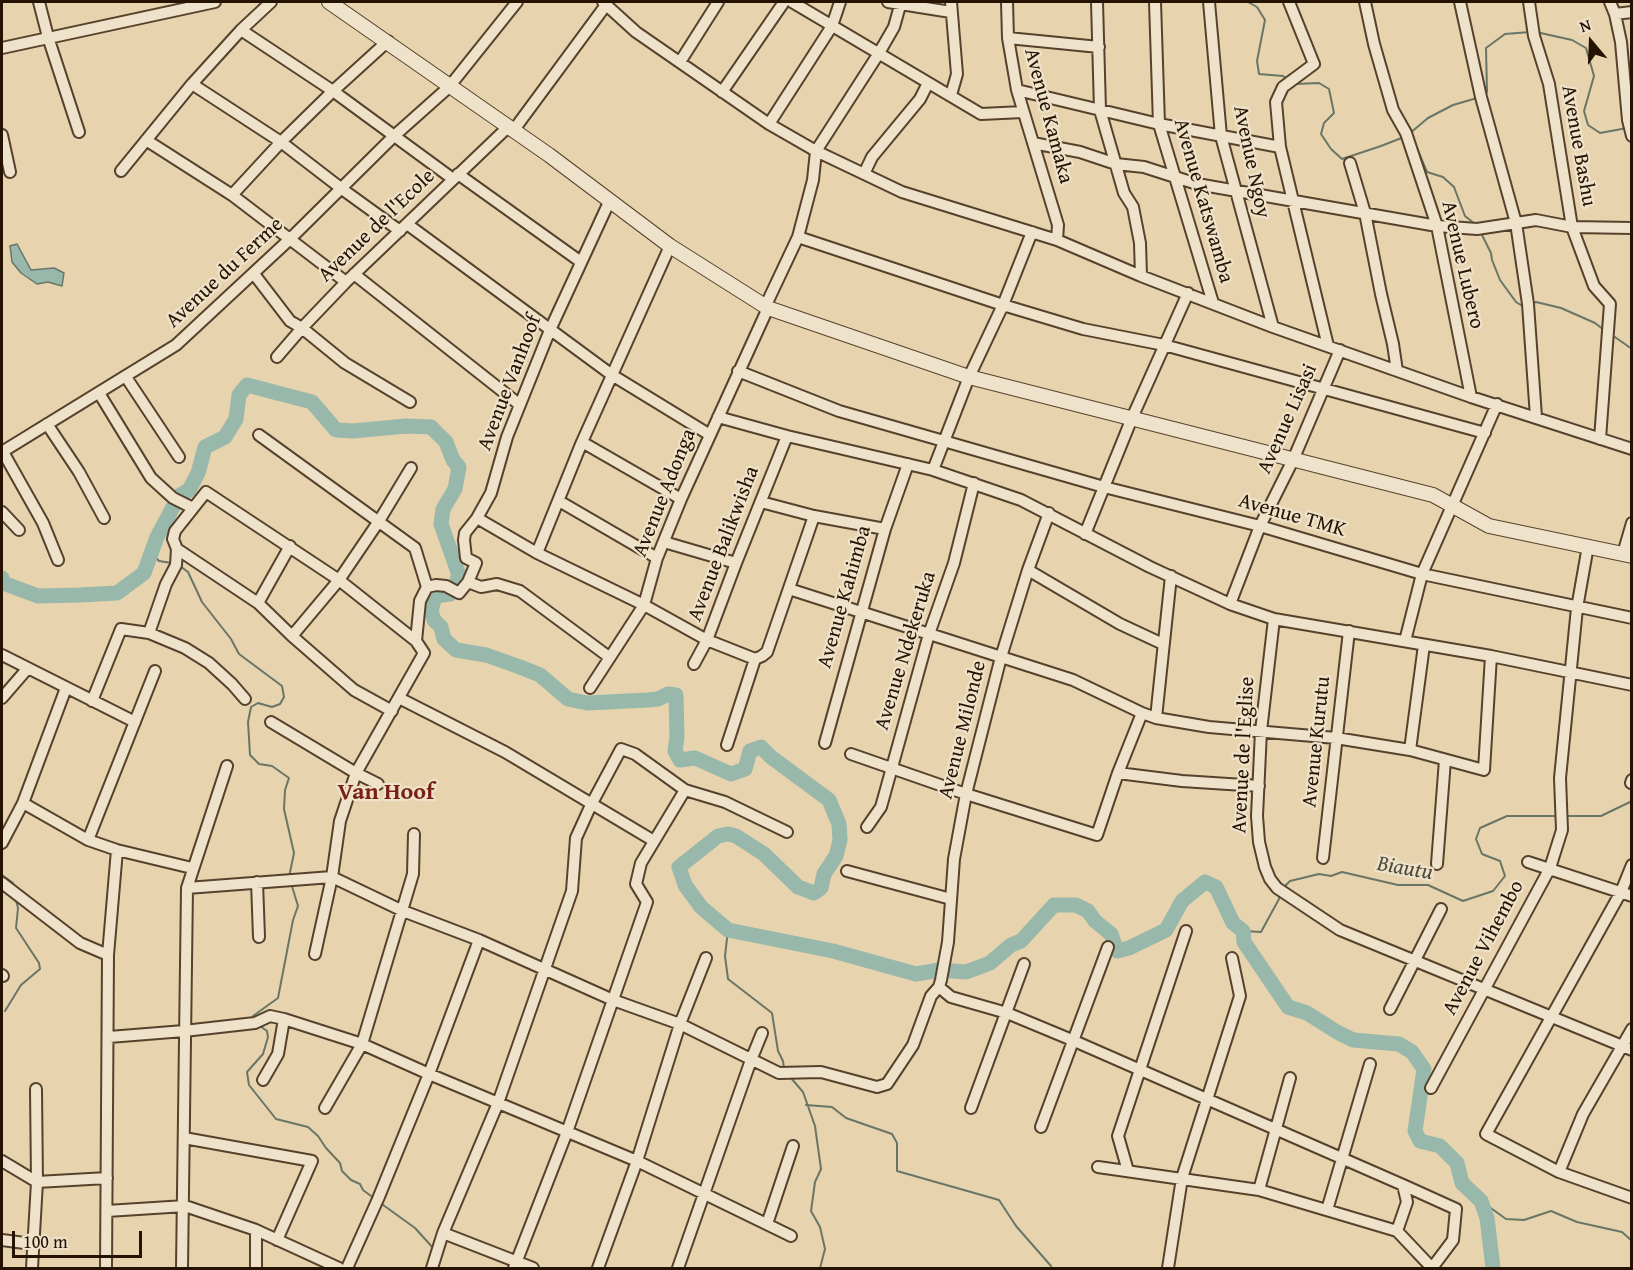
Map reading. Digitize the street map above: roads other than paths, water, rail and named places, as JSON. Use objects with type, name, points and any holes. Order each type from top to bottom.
[{"type":"street","points":[[39,2],[79,132]]},
{"type":"street","points":[[2,48],[215,2]]},
{"type":"street","points":[[121,171],[192,84],[241,30],[271,2]]},
{"type":"street","name":"Avenue du Ferme","points":[[2,452],[176,345],[254,274],[394,136],[449,87],[517,2]]},
{"type":"street","points":[[680,62],[718,2]]},
{"type":"street","points":[[722,92],[784,2]]},
{"type":"street","points":[[792,2],[981,114],[1023,112]]},
{"type":"street","points":[[769,124],[832,26],[840,2]]},
{"type":"street","points":[[888,2],[951,7],[957,74],[951,95]]},
{"type":"street","name":"Avenue Kamaka","points":[[1007,2],[1008,38],[1017,90],[1058,225],[1057,240]]},
{"type":"street","points":[[1097,2],[1100,110],[1124,193],[1133,207],[1140,243],[1141,276]]},
{"type":"street","name":"Avenue Katswamba","points":[[1155,2],[1159,124],[1213,303]]},
{"type":"street","name":"Avenue Ngoy","points":[[1209,2],[1221,136],[1273,327]]},
{"type":"street","name":"Avenue Lisasi","points":[[1289,2],[1314,64],[1283,87],[1276,102],[1280,147],[1328,346]]},
{"type":"street","name":"Avenue Lubero","points":[[1365,2],[1374,44],[1393,110],[1407,138],[1437,226],[1470,397]]},
{"type":"street","points":[[1460,2],[1481,97],[1516,223],[1528,307],[1536,417]]},
{"type":"street","points":[[1610,2],[1621,42],[1631,134]]},
{"type":"street","points":[[337,3],[449,87],[610,200],[670,246],[767,308],[969,377],[1433,495],[1489,526],[1627,555],[1632,523]]},
{"type":"street","points":[[605,3],[636,32],[769,124],[816,151],[902,192],[1057,240],[1141,276],[1273,327],[1470,397],[1632,449]]},
{"type":"street","name":"Avenue de l'Ecole","points":[[277,357],[350,278],[455,177],[510,129],[605,3]]},
{"type":"street","points":[[816,151],[894,27],[901,3]]},
{"type":"street","name":"Avenue Bashu","points":[[1529,3],[1534,31],[1549,84],[1572,227],[1594,286],[1610,304],[1600,439]]},
{"type":"street","points":[[1615,14],[1632,12]]},
{"type":"street","points":[[241,30],[581,262]]},
{"type":"street","points":[[1008,38],[1099,47]]},
{"type":"street","points":[[232,195],[281,142],[388,41]]},
{"type":"street","points":[[864,174],[872,157],[920,99],[928,83]]},
{"type":"street","points":[[192,84],[281,142],[342,189],[403,227],[612,375],[710,435]]},
{"type":"street","points":[[1017,90],[1159,124],[1280,147]]},
{"type":"street","points":[[2,135],[10,172]]},
{"type":"street","points":[[146,140],[232,195],[290,239],[350,278],[520,405]]},
{"type":"street","points":[[1033,143],[1080,152],[1116,164],[1144,167],[1197,184],[1437,226],[1478,229],[1536,220],[1572,227],[1632,228]]},
{"type":"street","name":"Avenue Adonga","points":[[590,688],[644,605],[657,558],[681,499],[798,237],[813,180],[816,151]]},
{"type":"street","points":[[1350,163],[1365,213],[1397,371]]},
{"type":"street","name":"Avenue Vanhoof","points":[[468,582],[476,563],[466,558],[465,532],[477,518],[491,493],[507,437],[550,330],[610,200]]},
{"type":"street","points":[[933,470],[969,377],[1003,305],[1032,232]]},
{"type":"street","points":[[798,237],[1083,329],[1164,345],[1485,433]]},
{"type":"street","points":[[537,553],[582,442],[670,246]]},
{"type":"street","points":[[254,274],[290,321],[345,363],[410,402]]},
{"type":"street","name":"Avenue Katswamba","points":[[1132,418],[1188,293]]},
{"type":"street","name":"Avenue Lisasi","points":[[1230,604],[1260,526],[1293,460],[1340,350]]},
{"type":"street","name":"Avenue TMK","points":[[738,371],[839,411],[1104,487],[1260,526],[1422,574],[1632,618]]},
{"type":"street","points":[[126,377],[179,457]]},
{"type":"street","points":[[99,393],[152,478],[173,498],[190,506]]},
{"type":"street","points":[[1404,641],[1422,574],[1497,404]]},
{"type":"street","points":[[718,417],[787,436],[933,470],[1021,500],[1085,534],[1230,604],[1274,619],[1491,656],[1632,685]]},
{"type":"street","points":[[1085,534],[1132,418]]},
{"type":"street","points":[[47,424],[79,472],[104,518]]},
{"type":"street","points":[[259,435],[415,548],[428,587]]},
{"type":"street","name":"Avenue Balikwisha","points":[[694,664],[707,640],[787,436]]},
{"type":"street","points":[[582,442],[681,499]]},
{"type":"street","points":[[2,452],[43,523],[57,560]]},
{"type":"street","name":"Avenue Kahimba","points":[[825,743],[885,529],[908,464]]},
{"type":"street","points":[[291,636],[339,580],[411,468]]},
{"type":"street","name":"Avenue Ndekeruka","points":[[867,827],[881,807],[929,634],[954,563],[974,483]]},
{"type":"street","points":[[149,633],[165,584],[176,563],[177,549],[173,539],[175,531],[190,506],[206,492],[339,580],[416,641],[424,653],[356,773],[340,821],[332,877],[315,954]]},
{"type":"street","points":[[559,501],[657,558]]},
{"type":"street","points":[[761,502],[814,516],[885,529]]},
{"type":"street","points":[[2,512],[19,530]]},
{"type":"street","name":"Avenue Milonde","points":[[751,1060],[785,1073],[821,1072],[878,1087],[887,1084],[914,1046],[931,996],[940,984],[945,962],[954,859],[966,794],[1001,657],[1028,570],[1049,513]]},
{"type":"street","points":[[477,518],[537,553],[644,605],[707,640],[755,659],[767,652],[814,516]]},
{"type":"street","points":[[664,542],[736,563]]},
{"type":"street","points":[[258,603],[290,546]]},
{"type":"street","name":"Avenue Vihembo","points":[[1431,1088],[1550,868],[1562,830],[1560,778],[1577,608],[1588,546]]},
{"type":"street","points":[[177,549],[258,603],[291,636],[354,690],[392,711]]},
{"type":"street","points":[[1028,570],[1120,624],[1163,644]]},
{"type":"street","points":[[1156,718],[1171,576]]},
{"type":"street","points":[[416,641],[420,601],[428,587],[446,586],[459,593],[468,582],[481,587],[497,584],[520,591],[609,657]]},
{"type":"street","points":[[789,589],[1073,680],[1156,718],[1209,727],[1336,738],[1410,750],[1485,770],[1491,656]]},
{"type":"street","name":"Avenue de l'Eglise","points":[[1274,619],[1261,730],[1257,816],[1259,842],[1270,879],[1281,891],[1340,930],[1413,962]]},
{"type":"street","points":[[93,701],[120,629],[149,633],[185,648],[209,663],[245,699]]},
{"type":"street","name":"Avenue Kurutu","points":[[1323,858],[1349,631]]},
{"type":"street","points":[[1410,750],[1424,645]]},
{"type":"street","points":[[2,655],[135,722]]},
{"type":"street","points":[[727,745],[755,659]]},
{"type":"street","points":[[2,698],[28,668]]},
{"type":"street","points":[[88,840],[155,671]]},
{"type":"street","points":[[2,843],[23,803],[66,688]]},
{"type":"street","points":[[399,698],[505,752],[654,841]]},
{"type":"street","points":[[851,754],[966,794],[1097,835],[1142,713]]},
{"type":"street","points":[[271,722],[378,784]]},
{"type":"street","points":[[433,1265],[443,1233],[498,1103],[572,891],[576,838],[621,749],[635,754],[685,790],[725,802],[788,832]]},
{"type":"street","points":[[1437,864],[1445,760]]},
{"type":"street","points":[[182,1269],[185,1206],[184,1031],[187,888],[227,766]]},
{"type":"street","points":[[1118,774],[1259,786]]},
{"type":"street","points":[[515,1265],[567,1132],[647,902],[636,884],[641,864],[685,790]]},
{"type":"street","points":[[23,803],[88,840],[117,850],[192,868]]},
{"type":"street","points":[[325,1108],[362,1044],[413,874],[414,834]]},
{"type":"street","points":[[106,1269],[108,955],[117,850]]},
{"type":"street","points":[[1528,862],[1626,894]]},
{"type":"street","points":[[1632,866],[1626,894],[1486,1134],[1559,1172],[1628,1196],[1632,1184]]},
{"type":"street","points":[[847,871],[951,898]]},
{"type":"street","points":[[187,888],[332,877],[403,911],[479,940],[613,1000],[680,1024],[751,1060]]},
{"type":"street","points":[[257,882],[259,938]]},
{"type":"street","points":[[2,884],[80,943],[108,955]]},
{"type":"street","points":[[1390,1009],[1441,909]]},
{"type":"street","points":[[1128,1171],[1118,1136],[1186,932]]},
{"type":"street","points":[[347,1269],[429,1074],[479,940]]},
{"type":"street","points":[[1041,1127],[1108,947]]},
{"type":"street","points":[[598,1269],[637,1161],[680,1024],[706,958]]},
{"type":"street","points":[[1168,1269],[1182,1178],[1240,996],[1233,958]]},
{"type":"street","points":[[1413,962],[1485,988],[1551,1019],[1627,1049]]},
{"type":"street","points":[[971,1108],[1024,964]]},
{"type":"street","points":[[940,984],[951,997],[1006,1013],[1072,1040],[1456,1209],[1453,1240],[1432,1268],[1397,1231],[1259,1190],[1098,1167]]},
{"type":"street","points":[[109,1037],[255,1023],[270,1016],[284,1019],[362,1044],[637,1161],[791,1236]]},
{"type":"street","points":[[263,1080],[278,1054],[284,1019]]},
{"type":"street","points":[[1559,1172],[1583,1114],[1627,1049],[1632,1029]]},
{"type":"street","points":[[678,1269],[762,1033]]},
{"type":"street","points":[[1327,1210],[1370,1064]]},
{"type":"street","points":[[1259,1190],[1290,1078]]},
{"type":"street","points":[[32,1269],[37,1182],[36,1089]]},
{"type":"street","points":[[184,1138],[312,1161],[277,1240]]},
{"type":"street","points":[[766,1224],[793,1146]]},
{"type":"street","points":[[2,1161],[37,1182],[107,1178]]},
{"type":"street","points":[[1397,1231],[1407,1202],[1403,1185]]},
{"type":"street","points":[[107,1211],[185,1206],[256,1230],[339,1269]]},
{"type":"street","points":[[256,1230],[256,1269]]},
{"type":"street","points":[[443,1233],[515,1265],[533,1269]]},
{"type":"street","points":[[2,1240],[33,1244]]},
{"type":"waterway","points":[[1248,2],[1257,7],[1265,20],[1257,61],[1259,74],[1283,76],[1289,80]]},
{"type":"waterway","points":[[1485,94],[1487,92],[1486,48],[1505,34],[1530,32]]},
{"type":"waterway","points":[[1536,32],[1572,40],[1586,48],[1594,76],[1584,111],[1588,125],[1600,133],[1627,128]]},
{"type":"waterway","points":[[1296,84],[1319,83],[1329,89],[1334,113],[1324,123],[1321,134],[1331,149],[1342,159],[1404,137]]},
{"type":"waterway","points":[[1409,134],[1428,118],[1453,105],[1477,98]]},
{"type":"waterway","points":[[1413,139],[1427,172],[1443,177],[1454,187],[1465,216],[1475,224]]},
{"type":"waterway","points":[[1481,233],[1500,280],[1516,302],[1524,307]]},
{"type":"waterway","points":[[1533,303],[1561,308],[1595,323],[1604,330]]},
{"type":"waterway","points":[[1612,335],[1632,349]]},
{"type":"waterway","points":[[2,578],[3,583],[38,596],[79,595],[117,593],[144,573],[157,537],[179,496],[189,490],[198,473],[205,447],[225,437],[236,419],[239,395],[247,385],[312,402],[336,430],[431,427],[446,442],[453,460],[459,467],[455,489],[443,509],[441,524],[459,575],[450,594],[435,596],[431,611],[434,620],[441,627],[444,639],[456,650],[486,655],[540,675],[568,699],[587,703],[648,700],[658,699],[668,694],[676,695],[675,751],[680,760],[695,758],[731,774],[745,769],[750,751],[761,747],[829,800],[839,824],[840,840],[836,856],[824,874],[821,888],[814,893],[798,887],[764,854],[736,836],[728,834],[718,836],[679,867],[685,885],[701,907],[728,930],[833,951],[916,974],[939,970],[966,972],[990,963],[1011,945],[1021,941],[1054,905],[1076,905],[1088,911],[1095,921],[1111,934],[1117,951],[1129,948],[1166,930],[1182,901],[1205,882],[1216,887],[1233,923],[1243,931],[1244,942],[1288,1007],[1307,1013],[1353,1040],[1399,1044],[1412,1052],[1424,1069],[1415,1131],[1420,1141],[1440,1146],[1457,1163],[1462,1183],[1481,1201],[1487,1218],[1493,1268]]},
{"type":"waterway","points":[[151,553],[159,561],[172,563]]},
{"type":"waterway","points":[[180,566],[188,572],[202,602],[231,639],[239,654],[282,686],[284,697],[280,704],[272,707],[258,703],[251,707],[248,722],[250,755],[259,764],[272,766],[289,778],[285,790],[284,809],[294,853],[289,877]]},
{"type":"waterway","name":"Biautu","points":[[1566,816],[1601,816],[1632,801]]},
{"type":"waterway","name":"Biautu","points":[[1283,888],[1290,881],[1319,874],[1331,876],[1342,872],[1398,885],[1428,885],[1463,901],[1493,891],[1505,876],[1500,861],[1482,854],[1476,839],[1480,828],[1507,816],[1558,816]]},
{"type":"waterway","points":[[2,875],[13,885]]},
{"type":"waterway","points":[[254,1020],[253,1016],[278,998],[293,920],[298,906],[291,883]]},
{"type":"waterway","name":"Biautu","points":[[1243,931],[1261,932],[1280,893]]},
{"type":"waterway","points":[[5,1011],[21,985],[40,969],[39,963],[16,928],[18,908],[16,900]]},
{"type":"waterway","points":[[728,930],[725,956],[728,979],[772,1013],[778,1051],[784,1069]]},
{"type":"waterway","points":[[260,1026],[267,1031],[268,1037],[263,1054],[247,1072],[249,1085],[276,1119],[308,1127],[318,1136],[340,1163],[342,1171],[375,1199]]},
{"type":"waterway","points":[[791,1078],[803,1092],[815,1126],[821,1169],[815,1182],[811,1211],[820,1227],[825,1249],[820,1268]]},
{"type":"waterway","points":[[806,1105],[832,1107],[846,1118],[892,1134],[897,1143],[897,1171],[999,1200],[1016,1226],[1051,1266]]},
{"type":"waterway","points":[[1481,1201],[1506,1219],[1524,1220],[1551,1211],[1577,1222],[1622,1232],[1632,1241]]},
{"type":"waterway","points":[[379,1202],[415,1228],[434,1249]]},
{"type":"district","name":"Van Hoof","points":[[386,793]]}]
